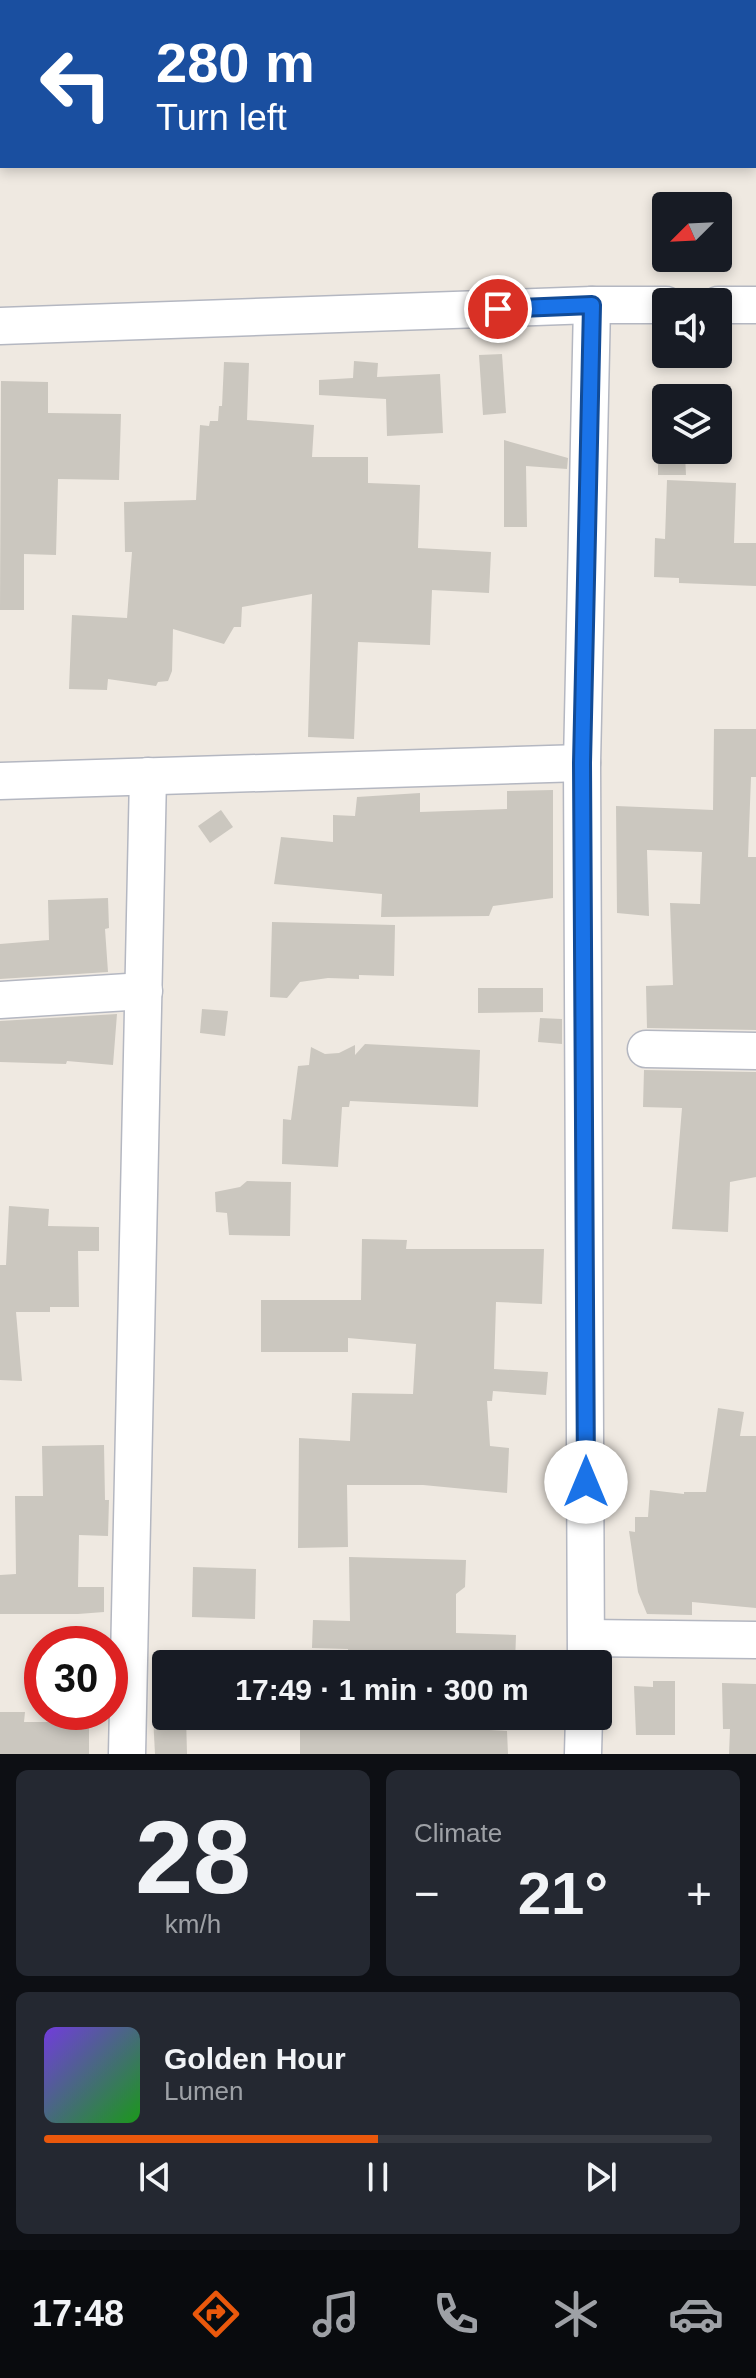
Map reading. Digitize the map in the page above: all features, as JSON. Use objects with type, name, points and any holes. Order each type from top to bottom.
[{"type":"street","points":[[587,1650],[582,763],[592,305]]},
{"type":"street","points":[[0,326],[652,305]]},
{"type":"street","points":[[732,305],[756,305]]},
{"type":"street","points":[[0,781],[582,763]]},
{"type":"street","points":[[127,1754],[148,776]]},
{"type":"street","points":[[0,1000],[144,991]]},
{"type":"street","points":[[646,1049],[756,1051]]},
{"type":"street","points":[[602,1650],[756,1640]]},
{"type":"street","points":[[583,1754],[584,1730]]},
{"type":"building","points":[[502,354],[506,413],[483,415],[479,355]]},
{"type":"building","points":[[354,361],[378,363],[377,377],[440,374],[443,433],[387,436],[386,399],[319,395],[319,380],[353,378]]},
{"type":"building","points":[[224,362],[249,363],[247,420],[314,425],[312,457],[368,457],[368,483],[420,485],[418,548],[491,552],[489,593],[432,590],[430,645],[358,642],[354,739],[308,737],[312,594],[242,607],[241,627],[234,627],[224,644],[173,629],[172,671],[168,681],[158,682],[156,686],[108,679],[107,690],[69,689],[72,615],[127,618],[132,552],[125,552],[124,502],[196,500],[200,425],[209,426],[210,421],[218,421],[219,406],[222,406]]},
{"type":"building","points":[[1,381],[48,382],[48,413],[121,414],[119,480],[58,479],[56,555],[24,554],[24,610],[0,610]]},
{"type":"building","points":[[504,440],[568,458],[567,469],[526,466],[527,527],[504,527]]},
{"type":"building","points":[[658,464],[685,464],[686,475],[658,475]]},
{"type":"building","points":[[667,480],[736,483],[734,543],[756,543],[756,586],[679,583],[679,578],[654,577],[655,538],[665,539]]},
{"type":"building","points":[[714,729],[756,729],[756,777],[751,777],[748,857],[756,857],[756,1030],[647,1028],[646,986],[673,985],[670,903],[700,904],[702,852],[647,850],[649,916],[617,913],[616,806],[713,810]]},
{"type":"building","points":[[553,790],[553,898],[493,906],[489,916],[381,917],[382,894],[274,884],[281,837],[333,842],[333,815],[355,816],[357,797],[420,793],[420,812],[507,809],[507,791]]},
{"type":"building","points":[[221,810],[233,827],[210,843],[198,826]]},
{"type":"building","points":[[108,898],[109,928],[105,929],[108,972],[0,979],[0,944],[49,940],[48,900]]},
{"type":"building","points":[[272,922],[395,925],[394,976],[359,975],[359,979],[328,978],[300,982],[287,998],[270,997]]},
{"type":"building","points":[[478,988],[543,988],[543,1012],[478,1013]]},
{"type":"building","points":[[202,1009],[228,1011],[225,1036],[200,1033]]},
{"type":"building","points":[[117,1014],[113,1065],[67,1061],[66,1064],[0,1062],[0,1021]]},
{"type":"building","points":[[540,1018],[562,1019],[562,1044],[538,1042]]},
{"type":"building","points":[[365,1044],[480,1050],[478,1107],[350,1101],[349,1107],[342,1107],[338,1167],[282,1164],[283,1119],[291,1120],[298,1066],[309,1065],[311,1047],[325,1054],[339,1053],[355,1045],[355,1055]]},
{"type":"building","points":[[644,1070],[756,1072],[756,1177],[730,1182],[728,1232],[672,1229],[682,1108],[643,1107]]},
{"type":"building","points":[[247,1181],[291,1182],[290,1236],[229,1235],[227,1213],[216,1212],[215,1192],[240,1187]]},
{"type":"building","points":[[9,1206],[49,1209],[48,1226],[99,1227],[99,1251],[78,1251],[79,1307],[50,1307],[50,1312],[16,1312],[22,1381],[0,1380],[0,1265],[6,1265]]},
{"type":"building","points":[[362,1239],[407,1240],[406,1249],[544,1249],[542,1304],[496,1302],[494,1369],[548,1372],[546,1395],[493,1391],[492,1401],[487,1401],[490,1446],[509,1448],[507,1493],[423,1485],[347,1485],[348,1547],[298,1548],[299,1438],[350,1441],[352,1393],[413,1394],[416,1344],[348,1338],[348,1352],[261,1352],[261,1300],[361,1300]]},
{"type":"building","points":[[718,1408],[744,1412],[740,1436],[756,1436],[756,1608],[692,1602],[692,1615],[647,1614],[638,1592],[629,1531],[635,1532],[635,1517],[648,1517],[650,1490],[684,1494],[706,1492]]},
{"type":"building","points":[[104,1445],[105,1500],[109,1500],[108,1536],[79,1535],[78,1587],[104,1587],[104,1612],[0,1614],[0,1575],[16,1574],[15,1496],[43,1496],[42,1446]]},
{"type":"building","points":[[349,1557],[466,1560],[465,1587],[456,1594],[456,1633],[516,1635],[515,1650],[312,1648],[313,1620],[350,1621]]},
{"type":"building","points":[[193,1567],[256,1569],[255,1619],[192,1617]]},
{"type":"building","points":[[653,1681],[675,1681],[675,1735],[636,1735],[634,1686],[653,1687]]},
{"type":"building","points":[[722,1683],[756,1684],[756,1754],[729,1754],[730,1729],[723,1729]]},
{"type":"building","points":[[0,1712],[24,1712],[24,1730],[89,1730],[89,1754],[0,1754]]},
{"type":"building","points":[[154,1730],[186,1730],[187,1754],[155,1754]]},
{"type":"building","points":[[300,1730],[507,1731],[508,1754],[300,1754]]},
{"type":"route","points":[[498,309],[592,305],[582,763],[586,1482]]}]
